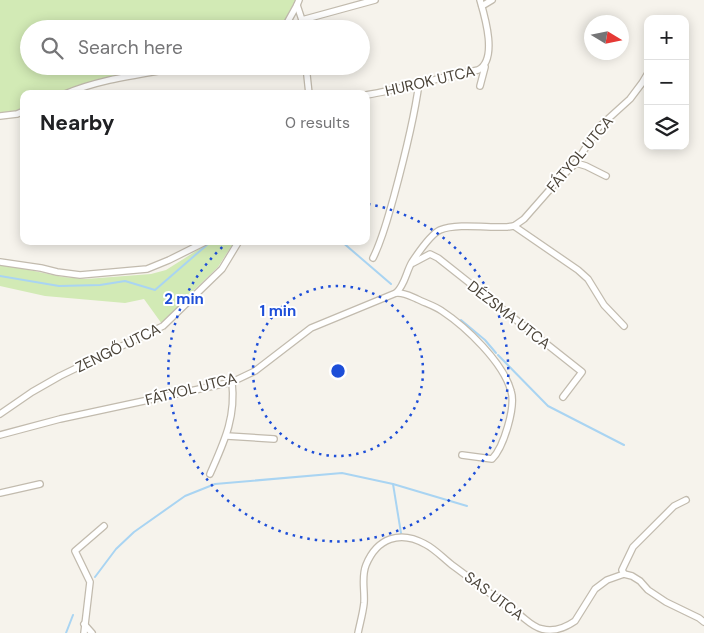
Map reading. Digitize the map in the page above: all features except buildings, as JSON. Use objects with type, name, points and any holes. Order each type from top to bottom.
[{"type":"street","points":[[298,3],[302,20],[375,0]]},
{"type":"street","points":[[481,3],[492,0]]},
{"type":"street","points":[[289,20],[298,3]]},
{"type":"street","name":"HUROK UTCA","points":[[370,94],[478,70],[486,65],[488,53],[487,28],[481,3]]},
{"type":"street","points":[[480,86],[486,65]]},
{"type":"street","points":[[74,90],[138,75]]},
{"type":"street","points":[[307,75],[308,90]]},
{"type":"street","name":"FÁTYOL UTCA","points":[[514,226],[524,219],[560,178],[576,163],[598,128],[630,99],[644,80]]},
{"type":"street","points":[[373,258],[381,243],[399,176],[419,83]]},
{"type":"street","points":[[0,116],[20,113]]},
{"type":"street","points":[[576,163],[606,176]]},
{"type":"street","points":[[396,293],[401,287],[417,254],[439,230],[467,226],[501,228],[514,226],[588,279],[604,305],[624,326]]},
{"type":"street","points":[[0,262],[80,276],[147,270],[199,245]]},
{"type":"street","name":"ZENGŐ UTCA","points":[[0,414],[60,376],[164,326],[222,268],[236,245]]},
{"type":"street","name":"DÉZSMA UTCA","points":[[410,265],[430,254],[438,258],[582,372],[563,397]]},
{"type":"street","points":[[396,293],[403,293],[441,310],[470,334],[493,358],[511,389],[513,403],[496,455],[492,459],[462,455]]},
{"type":"street","name":"FÁTYOL UTCA","points":[[0,435],[60,419],[232,382],[255,371],[310,328],[396,293]]},
{"type":"street","points":[[210,474],[227,436],[234,400],[232,382]]},
{"type":"street","points":[[227,436],[274,439]]},
{"type":"street","points":[[0,493],[40,484]]},
{"type":"street","points":[[686,500],[674,506],[633,547],[622,570],[624,574],[640,581],[658,598],[704,622]]},
{"type":"street","points":[[84,633],[90,582],[75,551],[104,526]]},
{"type":"street","name":"SAS UTCA","points":[[358,633],[363,608],[363,577],[366,565],[371,555],[385,540],[394,537],[424,544],[476,581],[537,630],[555,630],[571,624],[595,589],[607,580],[624,574]]},
{"type":"street","points":[[84,624],[92,633]]},
{"type":"green space","points":[[0,0],[299,0],[287,20],[20,20],[20,75],[137,75],[80,90],[20,90],[20,112],[0,116]]},
{"type":"green space","points":[[206,245],[232,245],[218,267],[193,291],[195,294],[162,324],[144,299],[125,303],[45,296],[0,286],[0,264],[63,277],[86,279],[151,274],[166,270]]},
{"type":"waterway","points":[[0,276],[59,286],[100,285],[125,281],[155,290],[207,245]]},
{"type":"waterway","points":[[346,245],[391,284]]},
{"type":"waterway","points":[[461,320],[485,340],[496,353]]},
{"type":"waterway","points":[[498,355],[548,406],[624,445]]},
{"type":"waterway","points":[[95,577],[116,549],[134,532],[185,496],[215,484],[342,473],[393,484],[467,506]]},
{"type":"waterway","points":[[393,484],[401,533]]},
{"type":"waterway","points":[[66,633],[73,615]]}]
